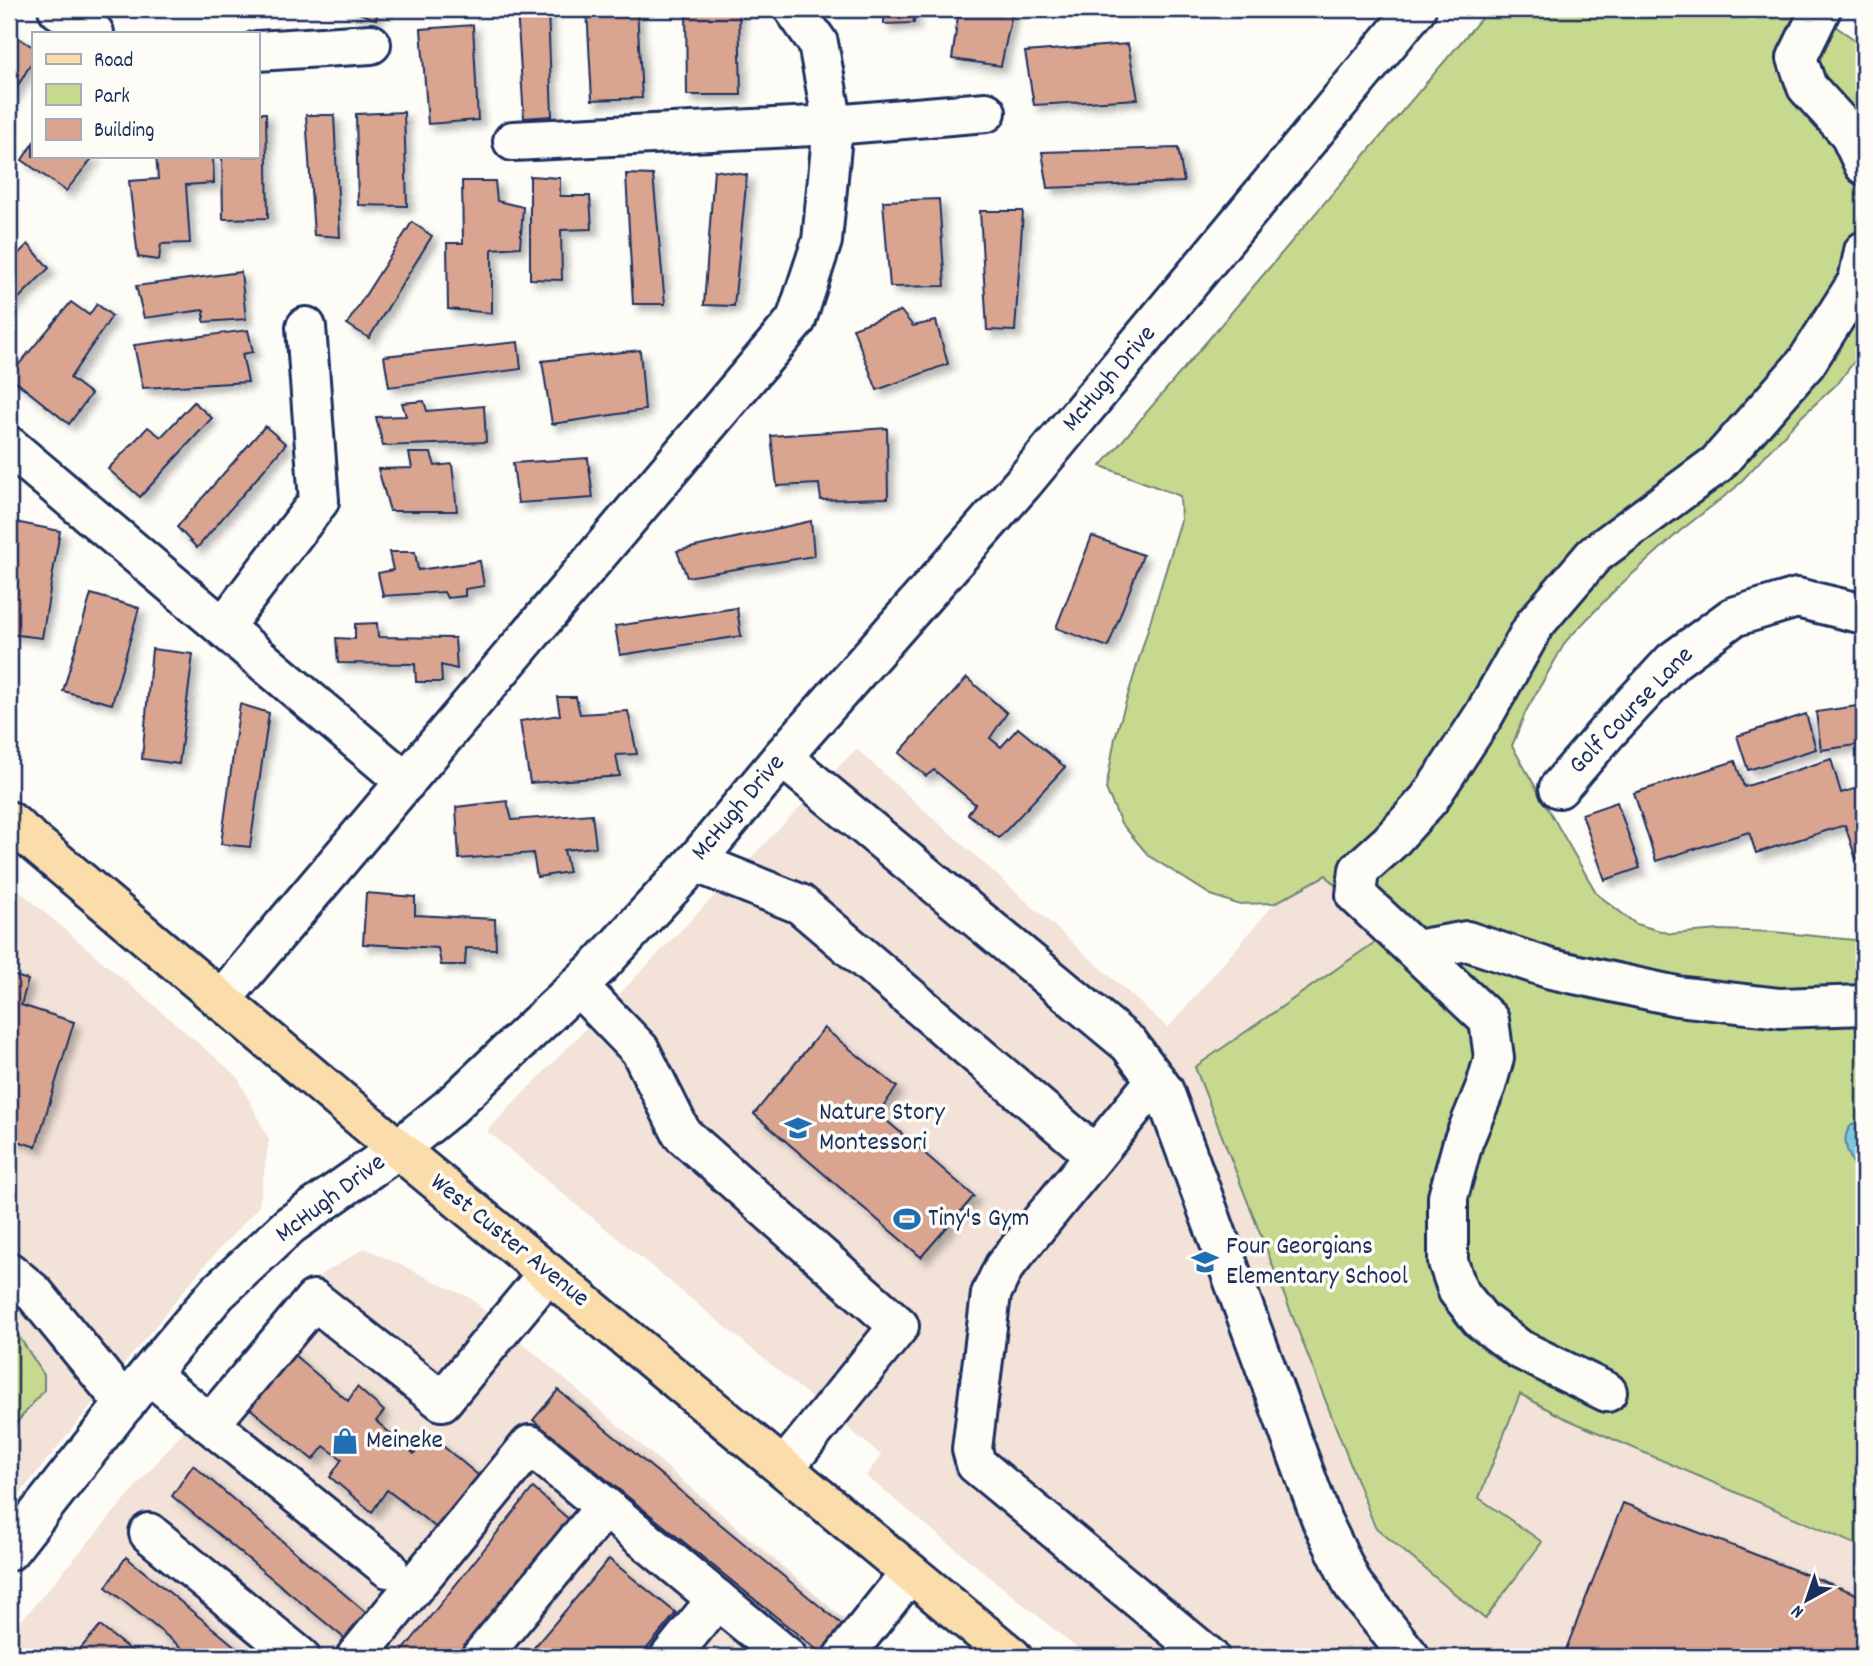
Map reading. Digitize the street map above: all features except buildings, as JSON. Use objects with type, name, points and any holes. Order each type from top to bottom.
[{"type":"main road","name":"West Custer Avenue","points":[[9,821],[398,1149],[1012,1657]]},
{"type":"street","points":[[58,9],[92,32]]},
{"type":"street","points":[[221,1000],[796,320],[822,241],[833,125],[818,43],[794,9]]},
{"type":"street","name":"McHugh Drive","points":[[9,1552],[149,1374],[217,1293],[290,1225],[398,1149],[450,1107],[578,986],[695,862],[782,757],[1023,483],[1416,9]]},
{"type":"street","points":[[1821,9],[1797,58],[1807,87],[1849,133],[1864,165]]},
{"type":"street","points":[[259,51],[371,44]]},
{"type":"street","points":[[513,141],[833,125],[986,112]]},
{"type":"street","points":[[1607,1392],[1520,1349],[1482,1320],[1458,1291],[1448,1262],[1448,1197],[1463,1142],[1486,1086],[1494,1058],[1489,1020],[1356,895],[1359,870],[1390,842],[1429,799],[1485,715],[1535,624],[1594,555],[1717,464],[1806,363],[1858,281],[1864,251]]},
{"type":"street","points":[[224,626],[319,501],[306,327]]},
{"type":"street","points":[[9,446],[406,782]]},
{"type":"street","name":"Golf Course Lane","points":[[1559,788],[1673,661],[1733,617],[1797,598],[1864,614]]},
{"type":"street","points":[[782,757],[1129,1044],[1164,1091],[1322,1521],[1353,1585],[1410,1657]]},
{"type":"street","points":[[695,862],[800,904],[1095,1155]]},
{"type":"street","points":[[1416,950],[1467,941],[1551,969],[1677,996],[1780,1008],[1864,1005]]},
{"type":"street","points":[[578,986],[640,1050],[682,1134],[899,1326],[784,1468]]},
{"type":"street","points":[[1156,1080],[1004,1267],[991,1294],[972,1449],[976,1464],[1209,1657]]},
{"type":"street","points":[[9,1272],[34,1293],[125,1404]]},
{"type":"street","points":[[210,1424],[314,1300],[442,1401],[548,1273]]},
{"type":"street","points":[[149,1374],[388,1568]]},
{"type":"street","points":[[356,1657],[530,1445],[787,1657]]},
{"type":"street","points":[[481,1657],[605,1507]]},
{"type":"street","points":[[149,1533],[300,1657]]},
{"type":"street","points":[[843,1657],[910,1573]]},
{"type":"street","points":[[670,1657],[717,1599]]},
{"type":"shaded area","name":"Four Georgians Elementary School","points":[[856,749],[1168,1028],[1275,903],[1326,875],[1381,939],[1519,1393],[1562,1417],[1864,1548],[1864,1657],[1088,1657],[866,1476],[881,1455],[487,1131]]},
{"type":"shaded area","points":[[9,882],[237,1076],[269,1140],[259,1206],[202,1268],[9,1507]]},
{"type":"shaded area","points":[[365,1248],[470,1298],[888,1657],[9,1657],[9,1635],[314,1279]]},
{"type":"green space","points":[[1489,9],[1810,9],[1864,46],[1864,348],[1839,382],[1799,419],[1735,488],[1680,531],[1617,588],[1566,641],[1526,711],[1512,746],[1597,894],[1636,924],[1671,934],[1720,930],[1774,932],[1864,941],[1864,1548],[1562,1417],[1520,1394],[1479,1498],[1542,1542],[1485,1619],[1375,1527],[1195,1067],[1381,938],[1326,875],[1275,903],[1237,904],[1211,895],[1149,856],[1121,823],[1106,789],[1115,738],[1181,520],[1180,496],[1101,466]]},
{"type":"green space","points":[[9,1321],[44,1375],[44,1390],[9,1432]]},
{"type":"water","points":[[1864,1117],[1864,1180],[1849,1154],[1845,1140],[1850,1127]]},
{"type":"place","name":"Nature Story Montessori","points":[[798,1128]]},
{"type":"place","name":"Tiny's Gym","points":[[907,1219]]},
{"type":"place","name":"Four Georgians Elementary School","points":[[1205,1262]]},
{"type":"place","name":"Meineke","points":[[345,1441]]}]
